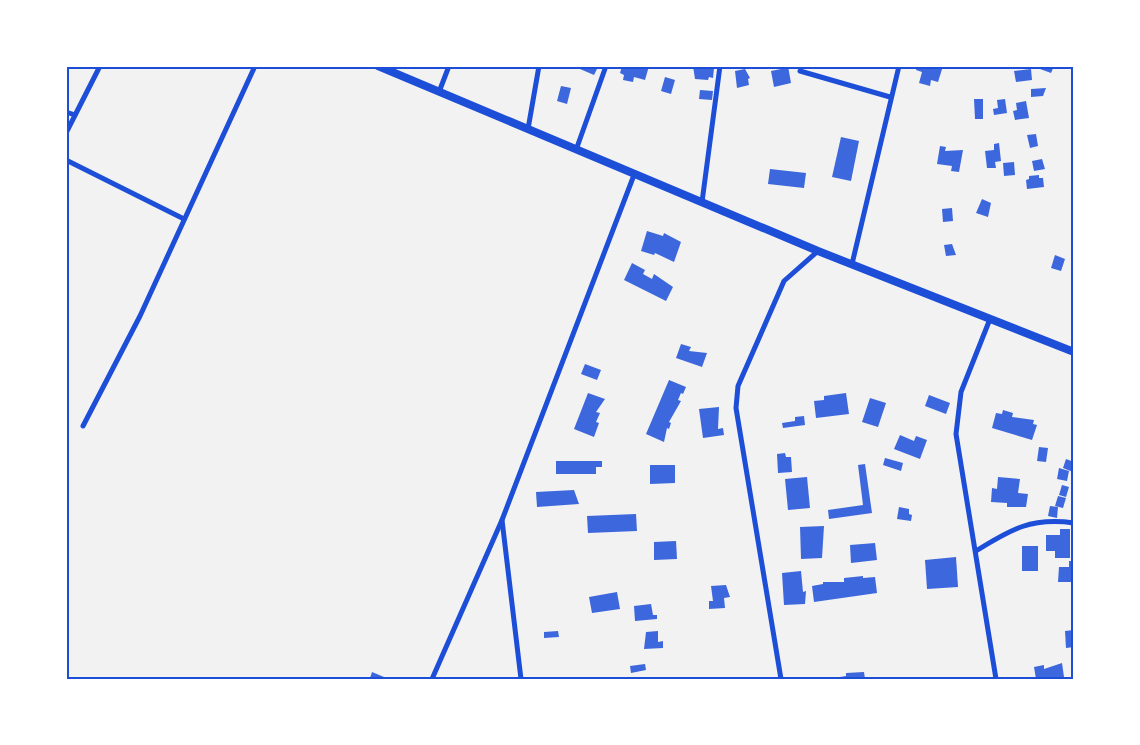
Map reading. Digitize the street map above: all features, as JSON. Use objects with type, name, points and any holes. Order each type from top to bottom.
[{"type":"highway","points":[[378,66],[527,131],[818,251],[1074,352]]},
{"type":"street","points":[[66,133],[100,66]]},
{"type":"street","points":[[83,426],[140,316],[255,66]]},
{"type":"street","points":[[439,92],[449,66]]},
{"type":"street","points":[[527,131],[539,66]]},
{"type":"street","points":[[576,150],[606,66]]},
{"type":"street","points":[[702,202],[720,66]]},
{"type":"street","points":[[852,264],[890,96],[899,66]]},
{"type":"street","points":[[800,71],[890,96]]},
{"type":"street","points":[[66,112],[75,115]]},
{"type":"street","points":[[66,160],[184,219]]},
{"type":"street","points":[[432,679],[502,520],[634,175]]},
{"type":"street","points":[[781,679],[736,408],[738,386],[784,281],[818,251]]},
{"type":"street","points":[[990,319],[962,392],[957,413],[956,434],[996,679]]},
{"type":"street","points":[[502,520],[521,679]]},
{"type":"street","points":[[976,551],[1015,528],[1034,522],[1074,523]]},
{"type":"building","points":[[582,66],[595,66],[597,69],[594,75],[580,69]]},
{"type":"building","points":[[622,66],[649,66],[645,80],[634,77],[633,82],[623,80],[624,75],[620,73]]},
{"type":"building","points":[[693,66],[714,68],[713,78],[695,79]]},
{"type":"building","points":[[780,66],[788,66],[791,83],[774,87],[771,71],[781,69]]},
{"type":"building","points":[[917,66],[943,66],[938,82],[931,80],[930,86],[919,83],[922,72],[916,70]]},
{"type":"building","points":[[1041,66],[1054,66],[1051,73],[1040,69]]},
{"type":"building","points":[[745,69],[750,78],[748,79],[749,85],[737,88],[735,71]]},
{"type":"building","points":[[1031,69],[1032,80],[1016,82],[1014,71]]},
{"type":"building","points":[[665,77],[675,80],[671,94],[661,91]]},
{"type":"building","points":[[561,86],[571,88],[567,104],[557,101]]},
{"type":"building","points":[[1046,88],[1043,96],[1031,97],[1031,89]]},
{"type":"building","points":[[700,90],[713,91],[712,100],[699,99]]},
{"type":"building","points":[[974,99],[983,99],[983,119],[975,119]]},
{"type":"building","points":[[1005,99],[1007,113],[994,115],[993,109],[998,108],[997,100]]},
{"type":"building","points":[[1026,101],[1029,118],[1015,120],[1013,111],[1017,110],[1016,103]]},
{"type":"building","points":[[1036,134],[1038,146],[1030,148],[1027,135]]},
{"type":"building","points":[[841,137],[859,141],[851,181],[832,177]]},
{"type":"building","points":[[999,143],[1001,161],[995,162],[996,168],[987,168],[985,151],[994,150],[994,144]]},
{"type":"building","points":[[940,146],[946,147],[945,151],[963,150],[959,172],[951,171],[952,166],[937,164]]},
{"type":"building","points":[[1042,159],[1045,169],[1034,171],[1032,161]]},
{"type":"building","points":[[1014,162],[1015,175],[1004,176],[1003,163]]},
{"type":"building","points":[[770,169],[806,173],[804,188],[768,184]]},
{"type":"building","points":[[1039,175],[1039,178],[1043,178],[1044,187],[1027,189],[1026,180],[1029,176]]},
{"type":"building","points":[[982,199],[991,203],[988,217],[976,213]]},
{"type":"building","points":[[952,208],[953,221],[943,222],[942,209]]},
{"type":"building","points":[[647,231],[663,236],[664,233],[681,242],[674,262],[655,253],[654,255],[641,251]]},
{"type":"building","points":[[952,244],[956,255],[946,256],[944,245]]},
{"type":"building","points":[[1055,255],[1065,259],[1061,271],[1051,268]]},
{"type":"building","points":[[632,263],[645,270],[643,274],[652,279],[654,274],[673,287],[666,301],[624,280]]},
{"type":"building","points":[[681,344],[691,347],[689,351],[707,353],[702,367],[676,358]]},
{"type":"building","points":[[585,364],[601,370],[597,380],[581,374]]},
{"type":"building","points":[[669,380],[686,387],[683,394],[681,393],[678,400],[681,401],[669,422],[671,423],[669,429],[667,428],[664,442],[646,434]]},
{"type":"building","points":[[588,393],[605,399],[596,412],[600,413],[594,437],[574,429]]},
{"type":"building","points":[[846,393],[849,414],[816,418],[814,401],[824,400],[824,396]]},
{"type":"building","points":[[929,395],[950,403],[946,414],[925,406]]},
{"type":"building","points":[[870,398],[886,403],[878,427],[862,422]]},
{"type":"building","points":[[719,407],[718,429],[723,428],[724,435],[703,438],[699,409]]},
{"type":"building","points":[[1003,410],[1013,413],[1012,417],[1034,420],[1033,424],[1037,425],[1032,440],[992,428],[996,413],[1002,414]]},
{"type":"building","points":[[804,416],[805,425],[783,428],[782,423],[795,421],[795,417]]},
{"type":"building","points":[[900,435],[914,441],[916,436],[927,440],[920,459],[894,449]]},
{"type":"building","points":[[1039,447],[1048,448],[1046,462],[1037,461]]},
{"type":"building","points":[[785,453],[786,457],[791,457],[792,472],[778,473],[777,454]]},
{"type":"building","points":[[885,458],[903,463],[901,471],[883,465]]},
{"type":"building","points":[[1066,459],[1074,462],[1073,472],[1063,468]]},
{"type":"building","points":[[556,461],[602,461],[602,467],[596,467],[596,474],[556,474]]},
{"type":"building","points":[[865,464],[872,513],[829,519],[828,510],[863,505],[858,465]]},
{"type":"building","points":[[650,465],[675,465],[675,483],[650,484]]},
{"type":"building","points":[[1059,468],[1069,471],[1067,481],[1057,479]]},
{"type":"building","points":[[807,477],[810,508],[788,510],[785,479]]},
{"type":"building","points":[[998,477],[1020,479],[1018,493],[1028,494],[1026,507],[1007,507],[1007,503],[991,502],[992,488],[997,489]]},
{"type":"building","points":[[1062,485],[1069,487],[1066,497],[1059,495]]},
{"type":"building","points":[[574,490],[579,504],[537,507],[536,492]]},
{"type":"building","points":[[1058,496],[1066,498],[1063,508],[1055,506]]},
{"type":"building","points":[[1050,506],[1058,507],[1057,518],[1048,516]]},
{"type":"building","points":[[899,507],[909,509],[909,514],[912,515],[911,521],[897,519]]},
{"type":"building","points":[[636,514],[637,531],[588,533],[587,516]]},
{"type":"building","points":[[824,526],[822,558],[801,559],[800,527]]},
{"type":"building","points":[[1060,529],[1070,529],[1070,558],[1055,558],[1055,551],[1046,551],[1046,535],[1060,535]]},
{"type":"building","points":[[676,541],[677,559],[654,560],[654,542]]},
{"type":"building","points":[[875,543],[877,560],[851,563],[850,545]]},
{"type":"building","points":[[1022,546],[1038,546],[1038,571],[1022,571]]},
{"type":"building","points":[[956,557],[958,587],[927,589],[925,560]]},
{"type":"building","points":[[1069,561],[1074,561],[1074,582],[1058,582],[1059,567],[1069,567]]},
{"type":"building","points":[[801,571],[803,592],[806,591],[805,604],[784,605],[782,573]]},
{"type":"building","points":[[863,576],[863,578],[875,577],[877,593],[814,602],[812,586],[823,584],[823,582],[844,582],[844,578]]},
{"type":"building","points":[[726,585],[730,597],[724,598],[725,608],[709,609],[709,601],[713,601],[711,586]]},
{"type":"building","points":[[617,592],[620,609],[592,613],[589,597]]},
{"type":"building","points":[[651,604],[653,615],[657,615],[657,619],[635,621],[634,606]]},
{"type":"building","points":[[1074,630],[1074,647],[1066,648],[1065,631]]},
{"type":"building","points":[[558,631],[559,637],[544,638],[544,632]]},
{"type":"building","points":[[658,631],[658,642],[663,641],[663,648],[644,649],[646,632]]},
{"type":"building","points":[[1062,663],[1064,677],[1036,679],[1034,667],[1044,665],[1044,669]]},
{"type":"building","points":[[645,664],[646,670],[631,673],[630,666]]},
{"type":"building","points":[[372,672],[384,677],[383,679],[370,678]]},
{"type":"building","points":[[864,672],[865,679],[828,679],[846,676],[846,673]]}]
